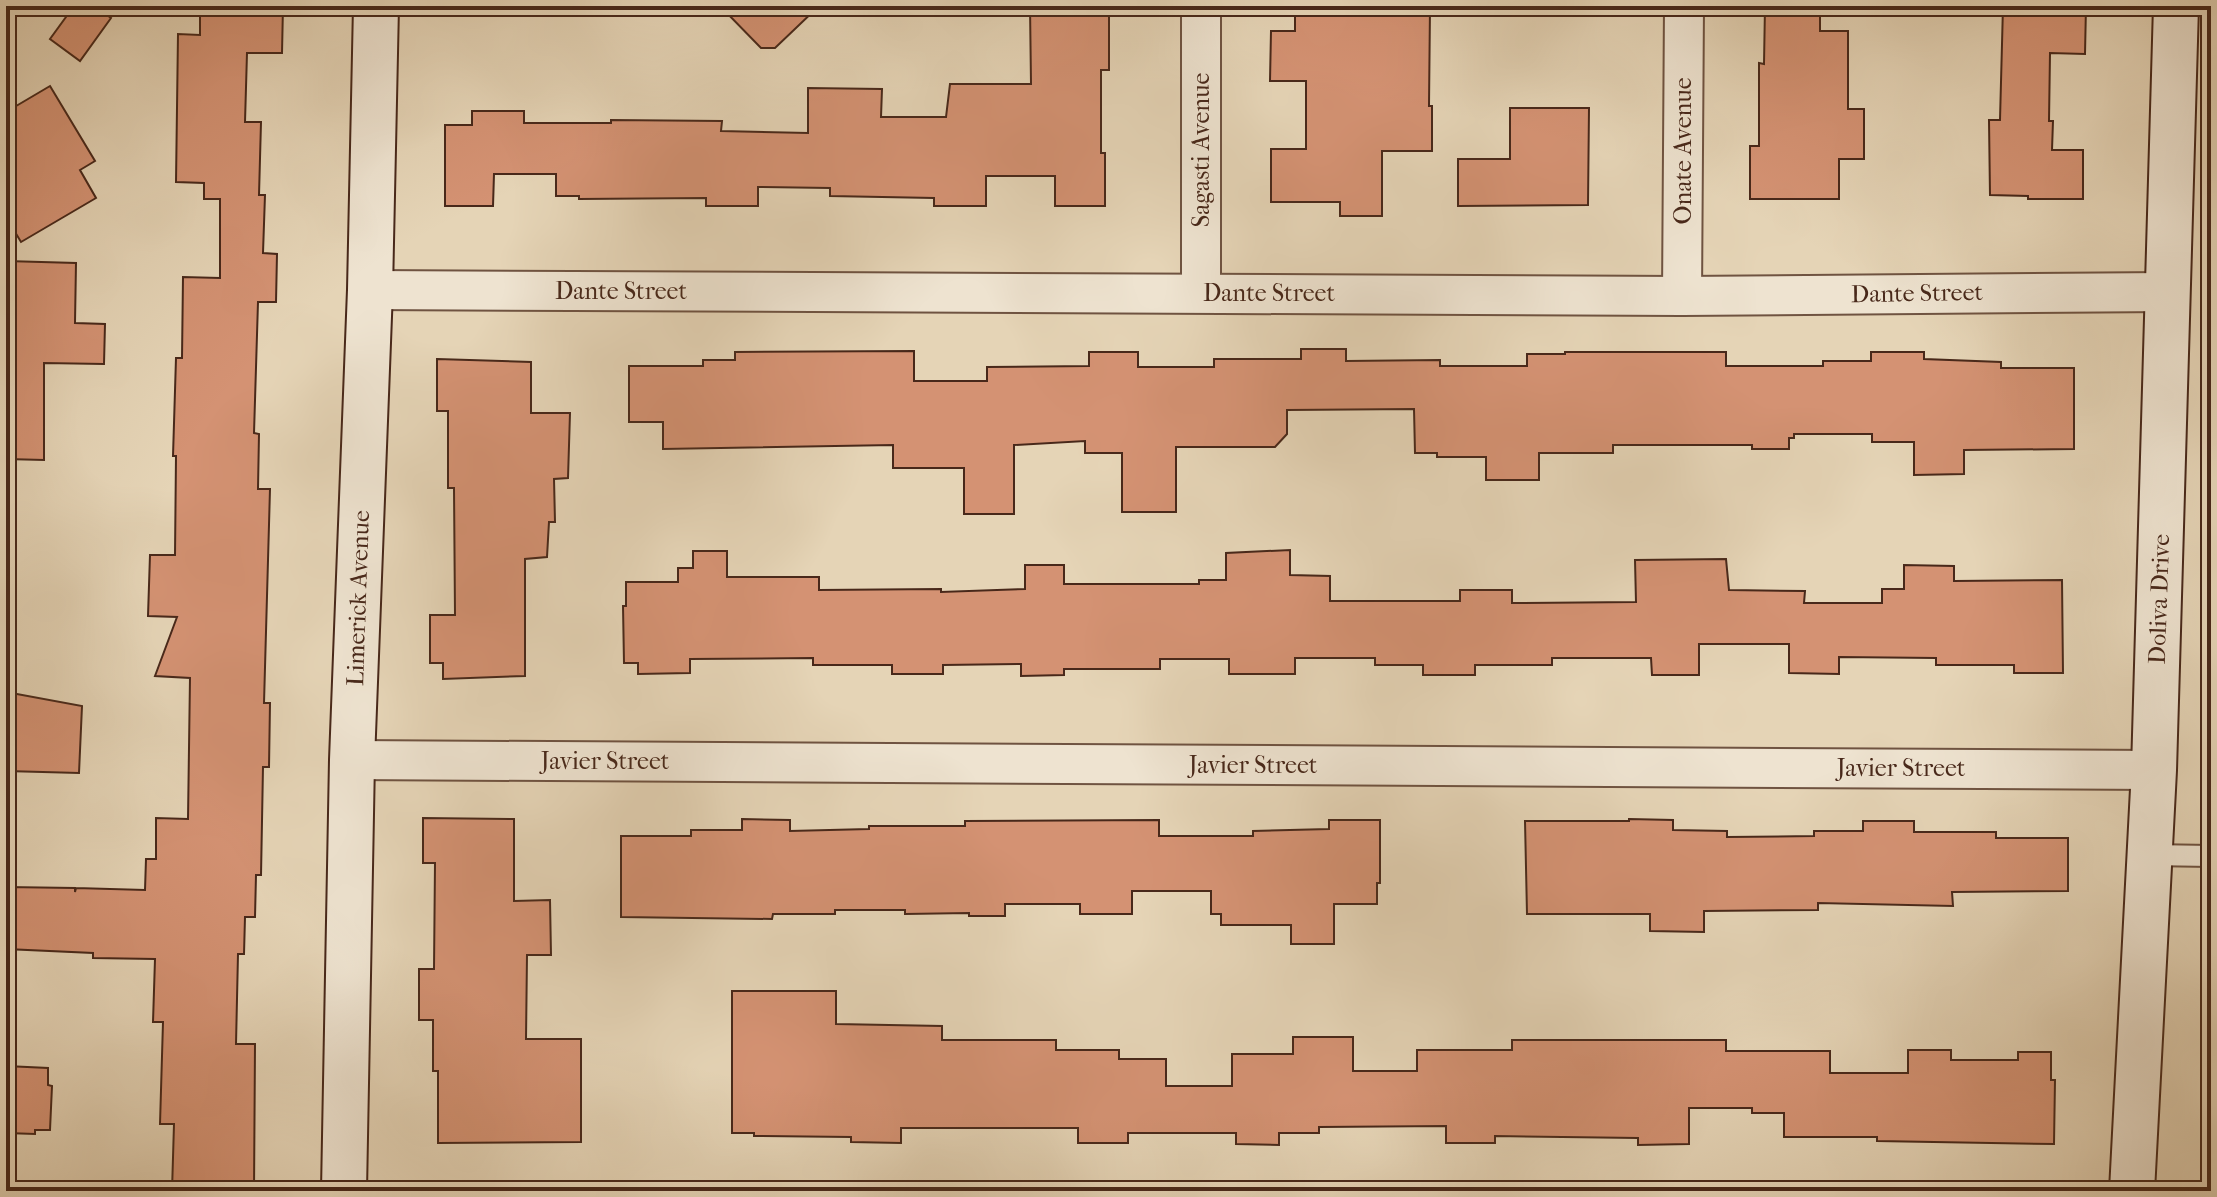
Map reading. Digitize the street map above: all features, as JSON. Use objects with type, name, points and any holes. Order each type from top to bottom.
[{"type":"street","name":"Limerick Avenue","points":[[344,1191],[352,760],[370,290],[376,6]]},
{"type":"street","name":"Sagasti Avenue","points":[[1201,6],[1201,293]]},
{"type":"street","name":"Onate Avenue","points":[[1682,296],[1684,6]]},
{"type":"street","name":"Doliva Drive","points":[[2132,1191],[2154,770],[2176,6]]},
{"type":"street","name":"Dante Street","points":[[370,290],[1682,296],[2168,292]]},
{"type":"street","name":"Javier Street","points":[[352,760],[2154,770]]},
{"type":"lane","points":[[2150,855],[2211,856]]},
{"type":"building","points":[[74,6],[95,6],[111,18],[80,61],[50,39]]},
{"type":"building","points":[[200,6],[283,6],[282,53],[247,53],[245,122],[261,122],[259,195],[265,195],[263,253],[277,254],[276,302],[258,302],[254,433],[259,434],[258,489],[270,489],[264,703],[270,703],[269,767],[263,767],[261,875],[256,875],[255,917],[245,917],[244,954],[238,954],[236,1044],[255,1044],[254,1191],[172,1191],[174,1124],[160,1124],[163,1022],[153,1022],[155,959],[93,958],[93,953],[6,949],[6,887],[75,888],[75,892],[76,888],[145,890],[146,859],[156,859],[156,818],[188,819],[190,678],[155,676],[177,617],[148,616],[150,555],[175,555],[176,456],[173,456],[176,358],[182,358],[183,277],[220,278],[220,199],[204,199],[204,183],[176,182],[178,34],[200,35]]},
{"type":"building","points":[[720,6],[819,6],[775,48],[761,48]]},
{"type":"building","points":[[1030,6],[1109,6],[1109,70],[1101,70],[1101,153],[1105,153],[1105,206],[1055,206],[1055,176],[986,176],[986,206],[934,206],[934,198],[830,196],[830,188],[758,187],[758,206],[706,206],[706,198],[579,199],[579,196],[556,196],[556,174],[494,174],[493,206],[445,206],[445,125],[472,125],[472,111],[524,111],[524,123],[722,121],[721,131],[808,133],[808,88],[882,89],[881,117],[946,117],[950,84],[1031,84]]},
{"type":"building","points":[[1765,6],[1820,6],[1820,31],[1848,31],[1848,109],[1864,109],[1864,159],[1839,159],[1839,199],[1750,199],[1750,146],[1759,146],[1759,63],[1764,64]]},
{"type":"building","points":[[2003,6],[2086,6],[2085,54],[2050,53],[2049,121],[2053,121],[2052,150],[2083,150],[2083,199],[1990,195],[1989,120],[2000,120]]},
{"type":"building","points":[[1295,7],[1430,7],[1432,151],[1382,151],[1382,216],[1340,216],[1340,202],[1271,202],[1271,149],[1306,149],[1306,81],[1270,81],[1271,31],[1295,31]]},
{"type":"building","points":[[50,86],[95,161],[80,170],[96,198],[21,242],[6,217],[6,112]]},
{"type":"building","points":[[1510,108],[1589,108],[1588,205],[1458,206],[1458,159],[1510,159]]},
{"type":"building","points":[[6,261],[76,263],[75,323],[105,324],[104,364],[44,363],[44,460],[6,459]]},
{"type":"building","points":[[1301,349],[1346,349],[1346,361],[1440,360],[1440,366],[1527,366],[1527,354],[1565,352],[1726,352],[1726,366],[1823,366],[1823,361],[1871,361],[1871,352],[1924,352],[1924,359],[2001,362],[2001,368],[2074,368],[2074,449],[1964,450],[1964,474],[1914,475],[1914,442],[1872,442],[1872,434],[1794,434],[1794,438],[1789,438],[1789,449],[1752,449],[1752,445],[1613,445],[1613,453],[1539,453],[1539,480],[1486,480],[1486,457],[1437,457],[1437,453],[1415,453],[1414,409],[1287,410],[1287,434],[1275,447],[1176,447],[1176,512],[1122,512],[1122,453],[1085,453],[1085,441],[1014,445],[1014,514],[964,514],[964,468],[893,468],[893,445],[663,449],[663,422],[629,422],[629,366],[703,366],[703,360],[735,360],[735,352],[914,351],[914,381],[987,381],[987,367],[1089,366],[1089,352],[1138,352],[1138,367],[1214,367],[1214,359],[1301,359]]},
{"type":"building","points":[[437,359],[531,362],[531,413],[570,413],[568,478],[554,479],[555,522],[549,522],[547,557],[525,559],[525,676],[443,679],[443,663],[430,663],[430,615],[455,615],[454,488],[448,488],[448,411],[437,411]]},
{"type":"building","points":[[1290,550],[1290,575],[1330,576],[1330,601],[1460,601],[1460,590],[1512,590],[1512,603],[1636,602],[1635,560],[1726,559],[1729,590],[1805,591],[1804,603],[1882,603],[1882,589],[1904,589],[1904,565],[1954,566],[1954,581],[2062,580],[2063,673],[2014,673],[2014,665],[1936,665],[1936,658],[1839,657],[1839,674],[1789,673],[1789,644],[1699,644],[1699,675],[1652,675],[1651,658],[1552,658],[1552,665],[1475,665],[1475,675],[1423,675],[1423,665],[1375,665],[1375,658],[1295,658],[1295,674],[1229,674],[1229,659],[1160,659],[1160,669],[1064,669],[1064,675],[1021,676],[1021,664],[943,665],[943,674],[892,674],[892,665],[813,665],[813,658],[690,659],[690,673],[638,674],[638,663],[624,663],[623,606],[626,606],[626,582],[678,582],[678,568],[693,568],[693,551],[727,551],[727,577],[819,577],[819,590],[941,589],[941,592],[1025,589],[1025,565],[1064,565],[1064,584],[1199,584],[1199,580],[1226,580],[1226,553]]},
{"type":"building","points":[[6,692],[82,706],[79,773],[6,771]]},
{"type":"building","points":[[423,818],[514,819],[514,901],[550,900],[551,955],[527,955],[526,1039],[581,1039],[581,1142],[438,1143],[438,1071],[433,1071],[433,1020],[419,1020],[419,969],[434,969],[435,863],[423,863]]},
{"type":"building","points":[[742,819],[790,820],[790,831],[869,829],[869,826],[965,826],[965,821],[1159,820],[1159,836],[1253,836],[1253,831],[1329,829],[1329,820],[1380,820],[1380,883],[1377,883],[1377,904],[1334,904],[1334,944],[1291,944],[1291,925],[1221,925],[1221,914],[1211,914],[1211,891],[1132,891],[1132,914],[1080,914],[1080,904],[1005,904],[1005,916],[905,914],[905,910],[835,910],[835,914],[773,914],[772,919],[621,917],[621,836],[691,836],[691,830],[742,830]]},
{"type":"building","points":[[1673,820],[1673,830],[1727,831],[1727,837],[1814,836],[1814,831],[1863,831],[1863,821],[1914,821],[1914,832],[1996,832],[1996,838],[2068,838],[2068,891],[1952,892],[1953,906],[1818,903],[1818,910],[1704,911],[1704,932],[1650,931],[1650,914],[1527,914],[1525,821]]},
{"type":"building","points":[[732,991],[836,991],[836,1024],[942,1026],[942,1040],[1056,1040],[1056,1050],[1119,1050],[1119,1059],[1166,1059],[1166,1086],[1232,1086],[1232,1054],[1293,1054],[1293,1037],[1353,1037],[1353,1071],[1417,1071],[1417,1050],[1512,1050],[1512,1040],[1726,1040],[1726,1051],[1830,1051],[1830,1073],[1908,1073],[1908,1050],[1951,1050],[1951,1060],[2018,1060],[2018,1052],[2051,1052],[2051,1080],[2055,1080],[2054,1144],[1877,1141],[1877,1137],[1784,1137],[1784,1113],[1752,1113],[1752,1108],[1689,1108],[1689,1144],[1638,1145],[1638,1138],[1495,1136],[1495,1143],[1446,1143],[1446,1126],[1319,1127],[1319,1133],[1279,1133],[1279,1145],[1236,1144],[1236,1133],[1128,1133],[1128,1143],[1078,1143],[1078,1128],[901,1128],[901,1143],[851,1142],[851,1137],[754,1136],[754,1133],[732,1133]]},
{"type":"building","points":[[6,1066],[48,1068],[48,1085],[52,1086],[50,1130],[35,1130],[35,1134],[6,1133]]}]
